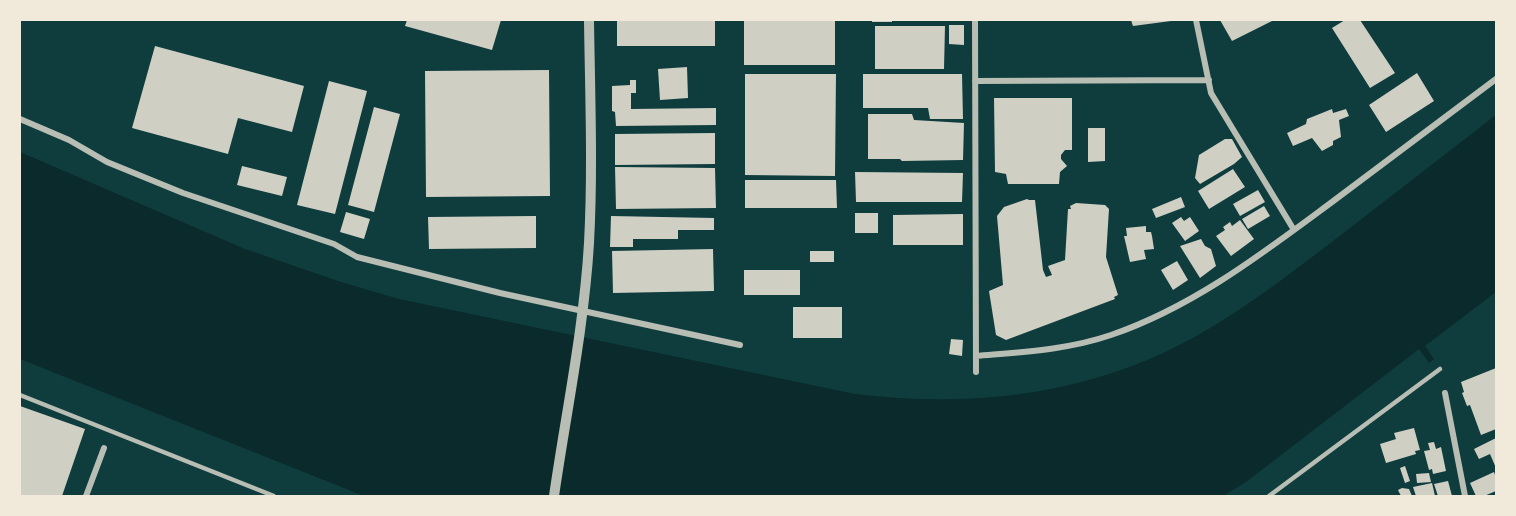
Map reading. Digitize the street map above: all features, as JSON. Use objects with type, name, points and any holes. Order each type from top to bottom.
[{"type":"street","points":[[554,496],[584,295],[590,204],[589,20]]},
{"type":"street","points":[[975,20],[976,372]]},
{"type":"street","points":[[1196,20],[1211,93],[1294,230]]},
{"type":"street","points":[[976,356],[1050,350],[1110,335],[1169,312],[1214,286],[1294,230],[1497,79]]},
{"type":"street","points":[[975,81],[1209,80]]},
{"type":"street","points":[[20,119],[69,140],[107,162],[183,193],[334,244],[357,257],[511,295],[740,345]]},
{"type":"street","points":[[1445,393],[1465,496]]},
{"type":"street","points":[[86,496],[104,448]]},
{"type":"lane","points":[[1269,496],[1440,369]]},
{"type":"lane","points":[[20,395],[274,496]]},
{"type":"water","points":[[1496,115],[1496,292],[1425,346],[1434,359],[1429,363],[1419,349],[1246,482],[1223,496],[364,496],[20,359],[20,152],[245,249],[399,299],[855,394],[961,399],[1029,393],[1063,386],[1132,366],[1185,342],[1234,313],[1281,280]]},
{"type":"building","points":[[407,20],[501,20],[492,50],[405,26]]},
{"type":"building","points":[[617,20],[715,20],[715,46],[617,46]]},
{"type":"building","points":[[744,20],[835,20],[835,65],[744,65]]},
{"type":"building","points":[[872,20],[892,20],[892,22],[872,22]]},
{"type":"building","points":[[1131,20],[1171,20],[1171,21],[1133,26]]},
{"type":"building","points":[[1220,20],[1274,20],[1232,41]]},
{"type":"building","points":[[1345,20],[1360,20],[1395,73],[1370,88],[1332,28]]},
{"type":"building","points":[[949,25],[964,25],[964,45],[949,44]]},
{"type":"building","points":[[875,26],[945,26],[944,69],[875,69]]},
{"type":"building","points":[[155,46],[304,86],[292,132],[238,118],[228,154],[132,128]]},
{"type":"building","points":[[687,67],[688,98],[660,100],[658,69]]},
{"type":"building","points":[[549,70],[550,196],[426,197],[425,71]]},
{"type":"building","points":[[1417,73],[1434,101],[1386,132],[1369,105]]},
{"type":"building","points":[[745,74],[836,74],[835,176],[745,175]]},
{"type":"building","points":[[863,74],[962,74],[963,119],[930,119],[928,108],[863,108]]},
{"type":"building","points":[[630,80],[636,80],[636,93],[631,93],[631,109],[716,108],[716,125],[616,126],[615,112],[612,111],[612,86],[630,85]]},
{"type":"building","points":[[329,81],[367,91],[335,214],[297,205]]},
{"type":"building","points":[[994,98],[1072,98],[1072,150],[1065,150],[1061,155],[1061,159],[1067,166],[1060,172],[1059,184],[1008,184],[1006,174],[995,172]]},
{"type":"building","points":[[374,107],[400,114],[374,212],[348,205]]},
{"type":"building","points":[[1332,109],[1333,113],[1346,109],[1349,116],[1339,120],[1341,137],[1333,141],[1333,145],[1322,151],[1312,138],[1293,146],[1287,133],[1306,124],[1307,119]]},
{"type":"building","points":[[868,114],[912,114],[914,120],[964,123],[963,160],[868,159]]},
{"type":"building","points":[[1088,128],[1105,128],[1105,161],[1088,162]]},
{"type":"building","points":[[715,133],[715,164],[615,165],[615,134]]},
{"type":"building","points":[[1225,139],[1232,139],[1242,157],[1200,184],[1195,178],[1199,155]]},
{"type":"building","points":[[242,166],[287,177],[282,196],[237,185]]},
{"type":"building","points":[[615,167],[715,168],[716,208],[616,209]]},
{"type":"building","points":[[1233,169],[1245,187],[1209,209],[1198,191]]},
{"type":"building","points":[[855,172],[963,173],[962,202],[856,202]]},
{"type":"building","points":[[745,180],[836,180],[837,208],[745,208]]},
{"type":"building","points":[[1258,190],[1265,202],[1240,216],[1233,204]]},
{"type":"building","points":[[1181,197],[1185,207],[1156,218],[1152,209]]},
{"type":"building","points":[[1027,199],[1035,200],[1043,270],[1046,277],[1052,275],[1048,266],[1065,260],[1070,206],[1076,203],[1105,205],[1109,209],[1106,257],[1118,295],[1114,297],[1115,299],[1006,340],[996,335],[989,291],[1003,285],[997,216],[1004,207]]},
{"type":"building","points":[[1264,206],[1270,216],[1248,229],[1242,219]]},
{"type":"building","points":[[346,212],[370,219],[364,239],[340,232]]},
{"type":"building","points":[[855,213],[878,213],[878,233],[855,233]]},
{"type":"building","points":[[963,214],[963,245],[893,245],[893,215]]},
{"type":"building","points":[[536,216],[536,248],[429,249],[428,217]]},
{"type":"building","points":[[611,216],[714,218],[714,230],[678,230],[678,239],[633,239],[633,247],[610,247]]},
{"type":"building","points":[[1181,217],[1184,221],[1190,217],[1199,231],[1185,241],[1172,223]]},
{"type":"building","points":[[1240,220],[1254,239],[1231,256],[1216,236],[1225,230],[1223,227],[1230,222],[1232,226]]},
{"type":"building","points":[[1146,226],[1146,232],[1151,232],[1154,249],[1144,250],[1146,259],[1130,262],[1124,236],[1127,236],[1126,228]]},
{"type":"building","points":[[1201,239],[1205,246],[1211,249],[1216,266],[1200,278],[1180,246]]},
{"type":"building","points":[[713,249],[714,291],[613,293],[612,251]]},
{"type":"building","points":[[810,251],[834,251],[834,262],[810,262]]},
{"type":"building","points":[[1177,261],[1188,280],[1173,290],[1161,270]]},
{"type":"building","points":[[744,270],[800,270],[800,295],[744,295]]},
{"type":"building","points":[[793,307],[842,307],[842,338],[793,338]]},
{"type":"building","points":[[951,339],[963,340],[962,356],[949,354]]},
{"type":"building","points":[[1496,368],[1496,429],[1481,435],[1470,405],[1467,406],[1462,393],[1464,392],[1461,382]]},
{"type":"building","points":[[20,406],[85,429],[62,496],[20,496]]},
{"type":"building","points":[[1414,428],[1420,450],[1415,451],[1416,454],[1386,463],[1380,444],[1396,439],[1394,433]]},
{"type":"building","points":[[1496,438],[1496,468],[1490,454],[1479,459],[1474,449]]},
{"type":"building","points":[[1434,442],[1436,449],[1441,447],[1446,471],[1433,474],[1432,469],[1429,470],[1424,451],[1430,450],[1428,443]]},
{"type":"building","points":[[1405,466],[1410,481],[1405,483],[1400,468]]},
{"type":"building","points":[[1494,472],[1496,491],[1484,496],[1476,496],[1470,483]]},
{"type":"building","points":[[1429,473],[1431,482],[1417,483],[1416,474]]},
{"type":"building","points":[[1448,481],[1452,496],[1438,496],[1434,484]]},
{"type":"building","points":[[1432,483],[1435,496],[1416,496],[1413,487]]},
{"type":"building","points":[[1409,489],[1412,496],[1401,496],[1398,490]]}]
